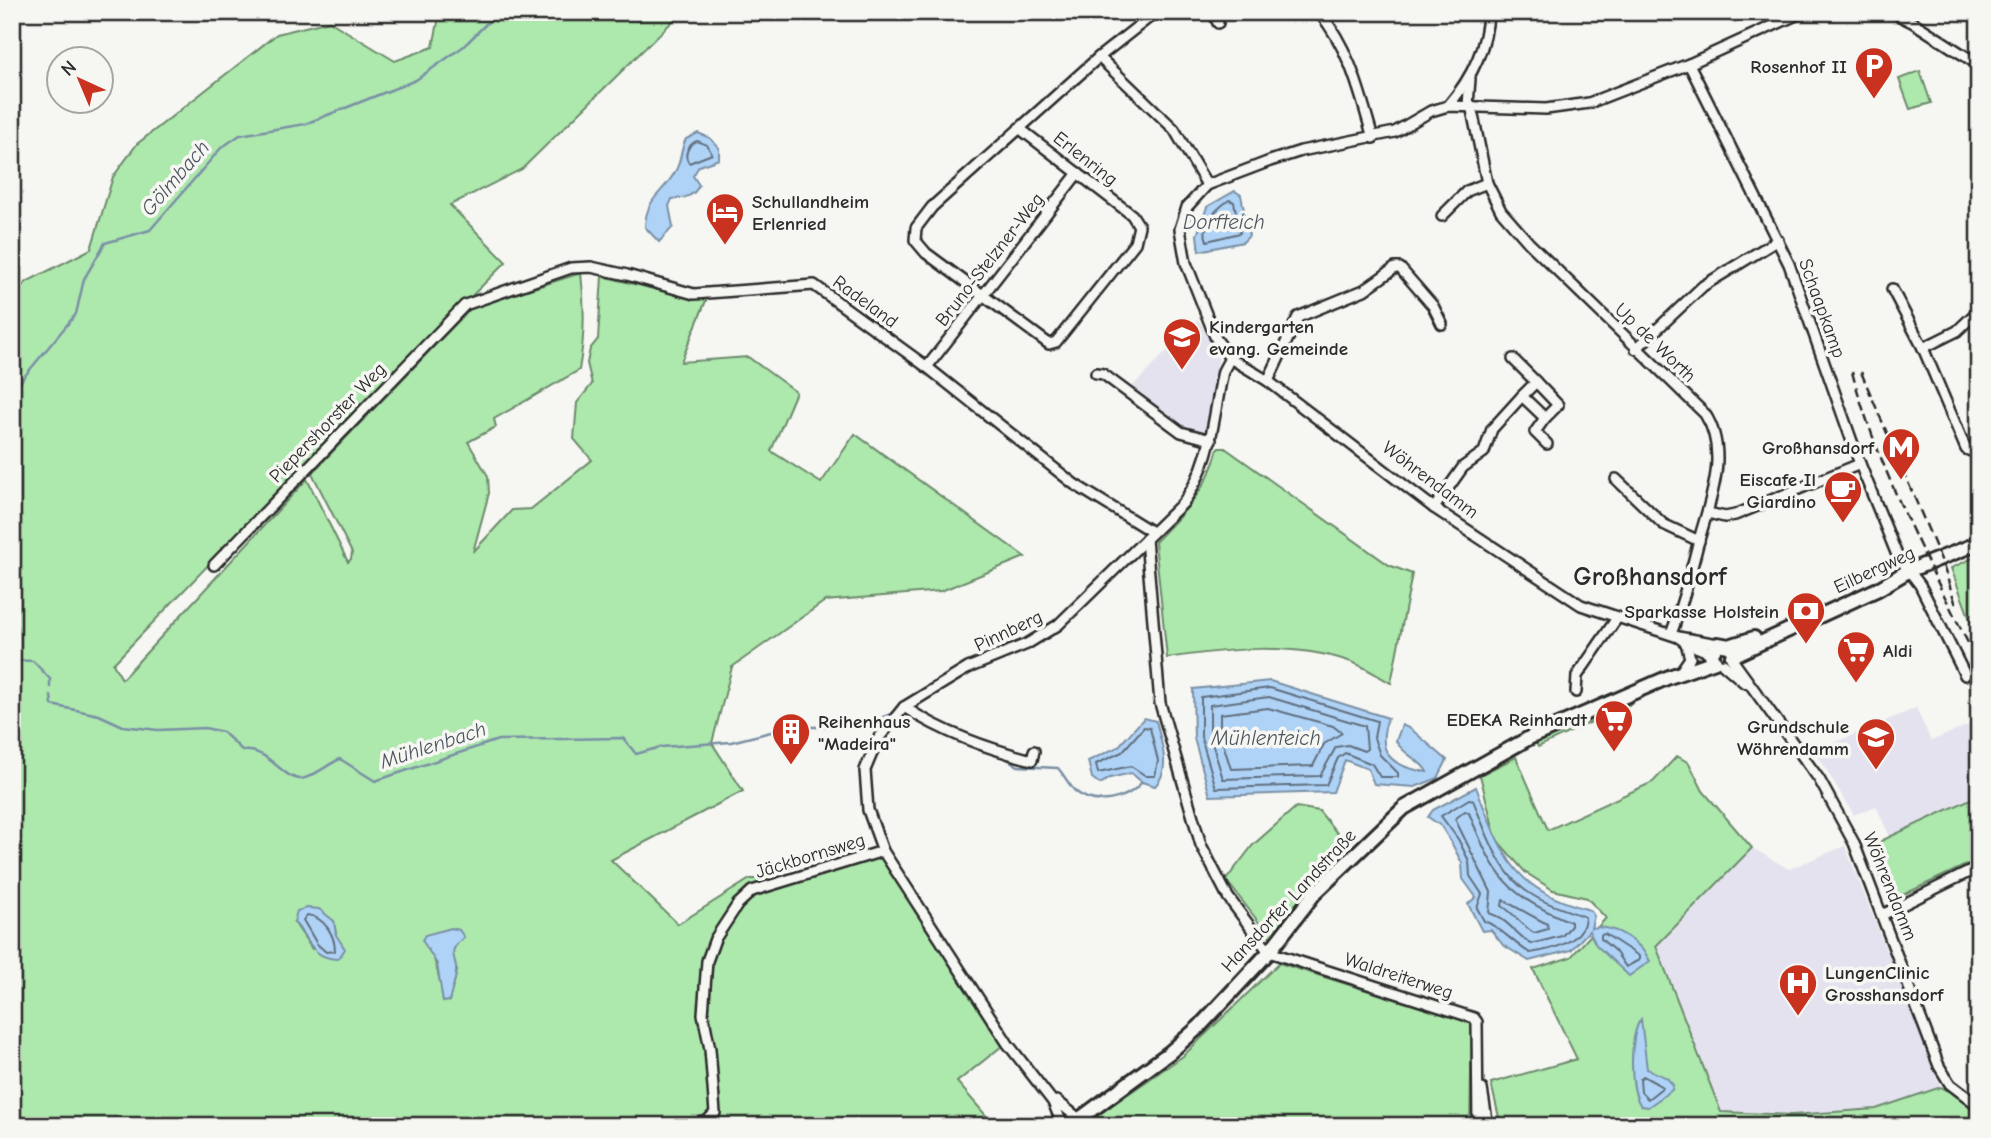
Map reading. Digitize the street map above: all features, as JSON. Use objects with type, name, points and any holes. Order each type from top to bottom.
[{"type":"main road","name":"Eilbergweg","points":[[1721,655],[1878,589],[1908,571],[1979,543]]},
{"type":"main road","name":"Hansdorfer Landstraße","points":[[1669,677],[1683,668],[1721,655]]},
{"type":"main road","name":"Hansdorfer Landstraße","points":[[1074,1122],[1179,1044],[1269,952],[1314,894],[1404,808],[1521,742],[1721,655]]},
{"type":"street","points":[[1019,128],[1099,57],[1156,12]]},
{"type":"street","points":[[1213,12],[1218,23]]},
{"type":"street","points":[[1318,12],[1337,36],[1353,70],[1373,138]]},
{"type":"street","points":[[1448,106],[1470,79],[1484,41],[1488,12]]},
{"type":"street","points":[[1230,358],[1216,339],[1181,243],[1180,229],[1187,207],[1207,185],[1301,151],[1395,132],[1431,111],[1448,106],[1568,108],[1609,96],[1689,64],[1803,12]]},
{"type":"street","points":[[1892,12],[1979,65]]},
{"type":"street","points":[[1099,57],[1174,129],[1207,185]]},
{"type":"street","name":"Schaapkamp","points":[[1689,64],[1790,264],[1860,464],[1897,555],[1920,585],[1965,675]]},
{"type":"street","name":"Up de Worth","points":[[1470,79],[1470,105],[1487,183],[1501,211],[1529,243],[1705,414],[1714,430],[1717,464],[1678,638]]},
{"type":"street","name":"Erlenring","points":[[1019,128],[1077,173],[1137,220],[1138,234],[1135,243],[1056,342],[1042,341],[919,247],[915,233],[932,207],[1019,128]]},
{"type":"street","name":"Bruno-Stelzner-Weg","points":[[927,367],[1077,173]]},
{"type":"street","points":[[1442,216],[1466,191],[1487,183]]},
{"type":"street","points":[[1636,349],[1710,281],[1778,240]]},
{"type":"street","name":"Radeland","points":[[465,305],[571,268],[591,267],[615,272],[694,294],[814,285],[927,367],[1074,484],[1149,536]]},
{"type":"street","points":[[1268,381],[1298,317],[1364,290],[1395,268],[1400,268],[1433,306],[1441,324]]},
{"type":"street","points":[[1892,289],[1923,348],[1966,449],[1971,451],[1979,448]]},
{"type":"street","name":"Piepershorster Weg","points":[[214,565],[465,305]]},
{"type":"street","points":[[1923,348],[1957,331],[1979,310]]},
{"type":"street","name":"Wöhrendamm","points":[[1230,358],[1268,381],[1434,508],[1567,597],[1721,655],[1749,686],[1819,779],[1838,810],[1882,915],[1939,1066],[1950,1084],[1979,1106]]},
{"type":"street","name":"Pinnberg","points":[[883,850],[868,810],[865,770],[877,739],[904,707],[968,668],[1051,631],[1183,503],[1198,483],[1212,440],[1223,371],[1230,358]]},
{"type":"street","points":[[1513,359],[1558,405],[1535,432],[1547,444]]},
{"type":"street","points":[[1096,373],[1103,374],[1181,432],[1212,440]]},
{"type":"street","points":[[1434,508],[1463,467],[1484,452],[1492,429],[1536,382]]},
{"type":"street","points":[[1522,396],[1545,418]]},
{"type":"street","points":[[1708,513],[1725,517],[1735,515],[1860,464]]},
{"type":"street","points":[[1616,480],[1662,524],[1699,541]]},
{"type":"street","points":[[1149,536],[1160,703],[1190,808],[1210,866],[1228,897],[1269,952]]},
{"type":"street","points":[[1576,692],[1577,676],[1617,618]]},
{"type":"street","points":[[1678,638],[1690,658],[1683,668]]},
{"type":"street","points":[[904,707],[930,724],[989,749],[1032,760],[1034,751]]},
{"type":"street","name":"Jäckbornsweg","points":[[690,1126],[707,1121],[715,1113],[710,1049],[703,1014],[704,983],[707,961],[715,939],[738,904],[763,887],[883,850],[1008,1044],[1053,1102],[1063,1126]]},
{"type":"street","points":[[1882,915],[1979,867]]},
{"type":"street","name":"Waldreiterweg","points":[[1269,952],[1474,1018],[1477,1021],[1478,1126]]},
{"type":"street","name":"Waldreiterweg","points":[[1478,1064],[1488,1126]]},
{"type":"street","name":"Jäckbornsweg","points":[[1053,1102],[1057,1101],[1074,1122]]},
{"type":"shaded area","name":"Kindergarten evang. Gemeinde","points":[[1198,319],[1219,355],[1207,434],[1182,427],[1131,388]]},
{"type":"shaded area","name":"Grundschule Wöhrendamm","points":[[1916,708],[1931,741],[1976,722],[1979,728],[1979,795],[1890,837],[1876,806],[1854,815],[1815,751]]},
{"type":"shaded area","name":"LungenClinic Grosshansdorf","points":[[1845,846],[1941,1087],[1876,1109],[1792,1115],[1721,1112],[1656,946],[1752,848],[1789,869]]},
{"type":"green space","points":[[440,12],[682,12],[522,169],[450,205],[506,262],[370,397],[113,664],[122,679],[307,479],[348,562],[352,553],[312,473],[471,308],[581,273],[584,321],[579,370],[494,419],[496,427],[468,442],[488,476],[489,493],[473,552],[512,510],[531,509],[592,460],[574,439],[577,403],[592,384],[587,363],[590,349],[598,339],[602,276],[694,299],[707,298],[681,362],[748,357],[796,392],[771,451],[821,483],[855,434],[1025,557],[941,591],[825,601],[732,667],[712,743],[743,791],[611,860],[678,924],[750,879],[804,879],[881,856],[1002,1046],[957,1082],[995,1126],[12,1126],[12,294],[28,281],[91,249],[113,177],[137,144],[277,34],[329,21],[395,61],[433,47]],"holes":[[[334,921],[336,935],[312,949],[294,922]],[[455,945],[451,956],[457,971],[449,1001],[432,953]]]},
{"type":"green space","points":[[1920,71],[1931,103],[1910,109],[1899,79]]},
{"type":"green space","points":[[1218,448],[1225,448],[1389,565],[1412,574],[1391,683],[1354,663],[1331,656],[1284,649],[1237,650],[1167,658],[1155,542],[1202,488]]},
{"type":"green space","points":[[1979,555],[1979,644],[1951,568]]},
{"type":"green space","points":[[1630,700],[1633,703],[1538,747],[1536,742],[1539,739]]},
{"type":"green space","points":[[1677,756],[1689,763],[1703,791],[1752,848],[1656,946],[1721,1112],[1792,1115],[1876,1109],[1941,1087],[1979,1110],[1979,1126],[1501,1126],[1491,1083],[1577,1059],[1533,969],[1571,957],[1606,918],[1587,898],[1553,890],[1525,872],[1496,839],[1480,775],[1516,757],[1548,830],[1653,782]]},
{"type":"green space","points":[[1979,795],[1979,859],[1890,901],[1868,847]]},
{"type":"green space","points":[[1296,807],[1319,811],[1350,849],[1308,892],[1271,938],[1226,880],[1253,845]]},
{"type":"green space","points":[[1279,963],[1472,1023],[1470,1126],[1082,1126],[1183,1056]]},
{"type":"water","points":[[698,133],[710,138],[719,148],[719,159],[699,166],[693,176],[699,185],[694,192],[672,199],[669,206],[673,227],[659,242],[645,227],[649,208],[676,170],[686,139]]},
{"type":"water","name":"Dorfteich","points":[[1235,191],[1241,195],[1249,236],[1243,242],[1199,251],[1197,235],[1207,207]]},
{"type":"water","name":"Mühlenteich","points":[[1270,681],[1388,718],[1384,740],[1389,756],[1404,766],[1427,772],[1396,741],[1402,725],[1411,729],[1447,760],[1438,778],[1415,787],[1374,784],[1368,769],[1345,760],[1333,792],[1210,796],[1194,738],[1193,689]]},
{"type":"water","points":[[1144,718],[1156,721],[1162,746],[1163,772],[1155,786],[1142,782],[1131,773],[1110,778],[1100,784],[1092,778],[1088,761],[1118,747]]},
{"type":"water","points":[[1476,787],[1503,851],[1527,880],[1543,892],[1564,902],[1590,910],[1594,916],[1591,928],[1599,927],[1625,935],[1639,946],[1650,961],[1629,976],[1596,945],[1589,931],[1571,950],[1529,961],[1503,945],[1491,930],[1482,931],[1468,904],[1476,897],[1463,879],[1462,863],[1441,826],[1428,817],[1433,810]]},
{"type":"water","points":[[319,909],[334,921],[336,935],[345,949],[338,959],[322,956],[317,952],[294,922],[297,911]]},
{"type":"water","points":[[451,928],[459,930],[464,937],[453,952],[455,976],[449,1001],[443,1002],[437,964],[422,940],[425,935]]},
{"type":"water","points":[[1641,1019],[1647,1069],[1667,1078],[1673,1085],[1672,1090],[1648,1107],[1641,1106],[1637,1098],[1633,1076],[1634,1037]]},
{"type":"waterway","name":"Gölmbach","points":[[12,396],[23,378],[76,314],[84,279],[105,243],[150,230],[221,148],[240,135],[305,124],[416,80],[464,46],[498,12]]},
{"type":"waterway","name":"Mühlenbach","points":[[12,644],[14,660],[33,661],[50,679],[50,687]]},
{"type":"waterway","name":"Mühlenbach","points":[[51,696],[52,705],[99,715],[123,726],[158,730],[205,728],[223,732],[243,751],[260,754],[294,778],[310,776],[340,759],[375,781],[498,740],[623,738],[636,754],[661,747],[731,742],[791,727],[833,727],[873,721],[896,712]]},
{"type":"waterway","points":[[921,722],[943,733]]},
{"type":"waterway","points":[[1004,757],[1018,766],[1058,768],[1075,791],[1092,799],[1111,800],[1120,797],[1142,782]]},
{"type":"railway","points":[[1852,372],[1892,485],[1979,665]]},
{"type":"railway","points":[[1861,372],[1942,562],[1957,608]]},
{"type":"place","name":"Rosenhof II","points":[[1874,100]]},
{"type":"place","name":"Schullandheim Erlenried","points":[[725,246]]},
{"type":"place","name":"Kindergarten evang. Gemeinde","points":[[1182,371]]},
{"type":"place","name":"Großhansdorf","points":[[1901,481]]},
{"type":"place","name":"Eiscafe Il Giardino","points":[[1843,524]]},
{"type":"place","name":"Sparkasse Holstein","points":[[1806,645]]},
{"type":"place","name":"Aldi","points":[[1856,684]]},
{"type":"place","name":"EDEKA Reinhardt","points":[[1614,753]]},
{"type":"place","name":"Reihenhaus \"Madeira\"","points":[[791,766]]},
{"type":"place","name":"Grundschule Wöhrendamm","points":[[1876,771]]},
{"type":"place","name":"LungenClinic Grosshansdorf","points":[[1798,1017]]},
{"type":"district","name":"Großhansdorf","points":[[1650,576]]}]
